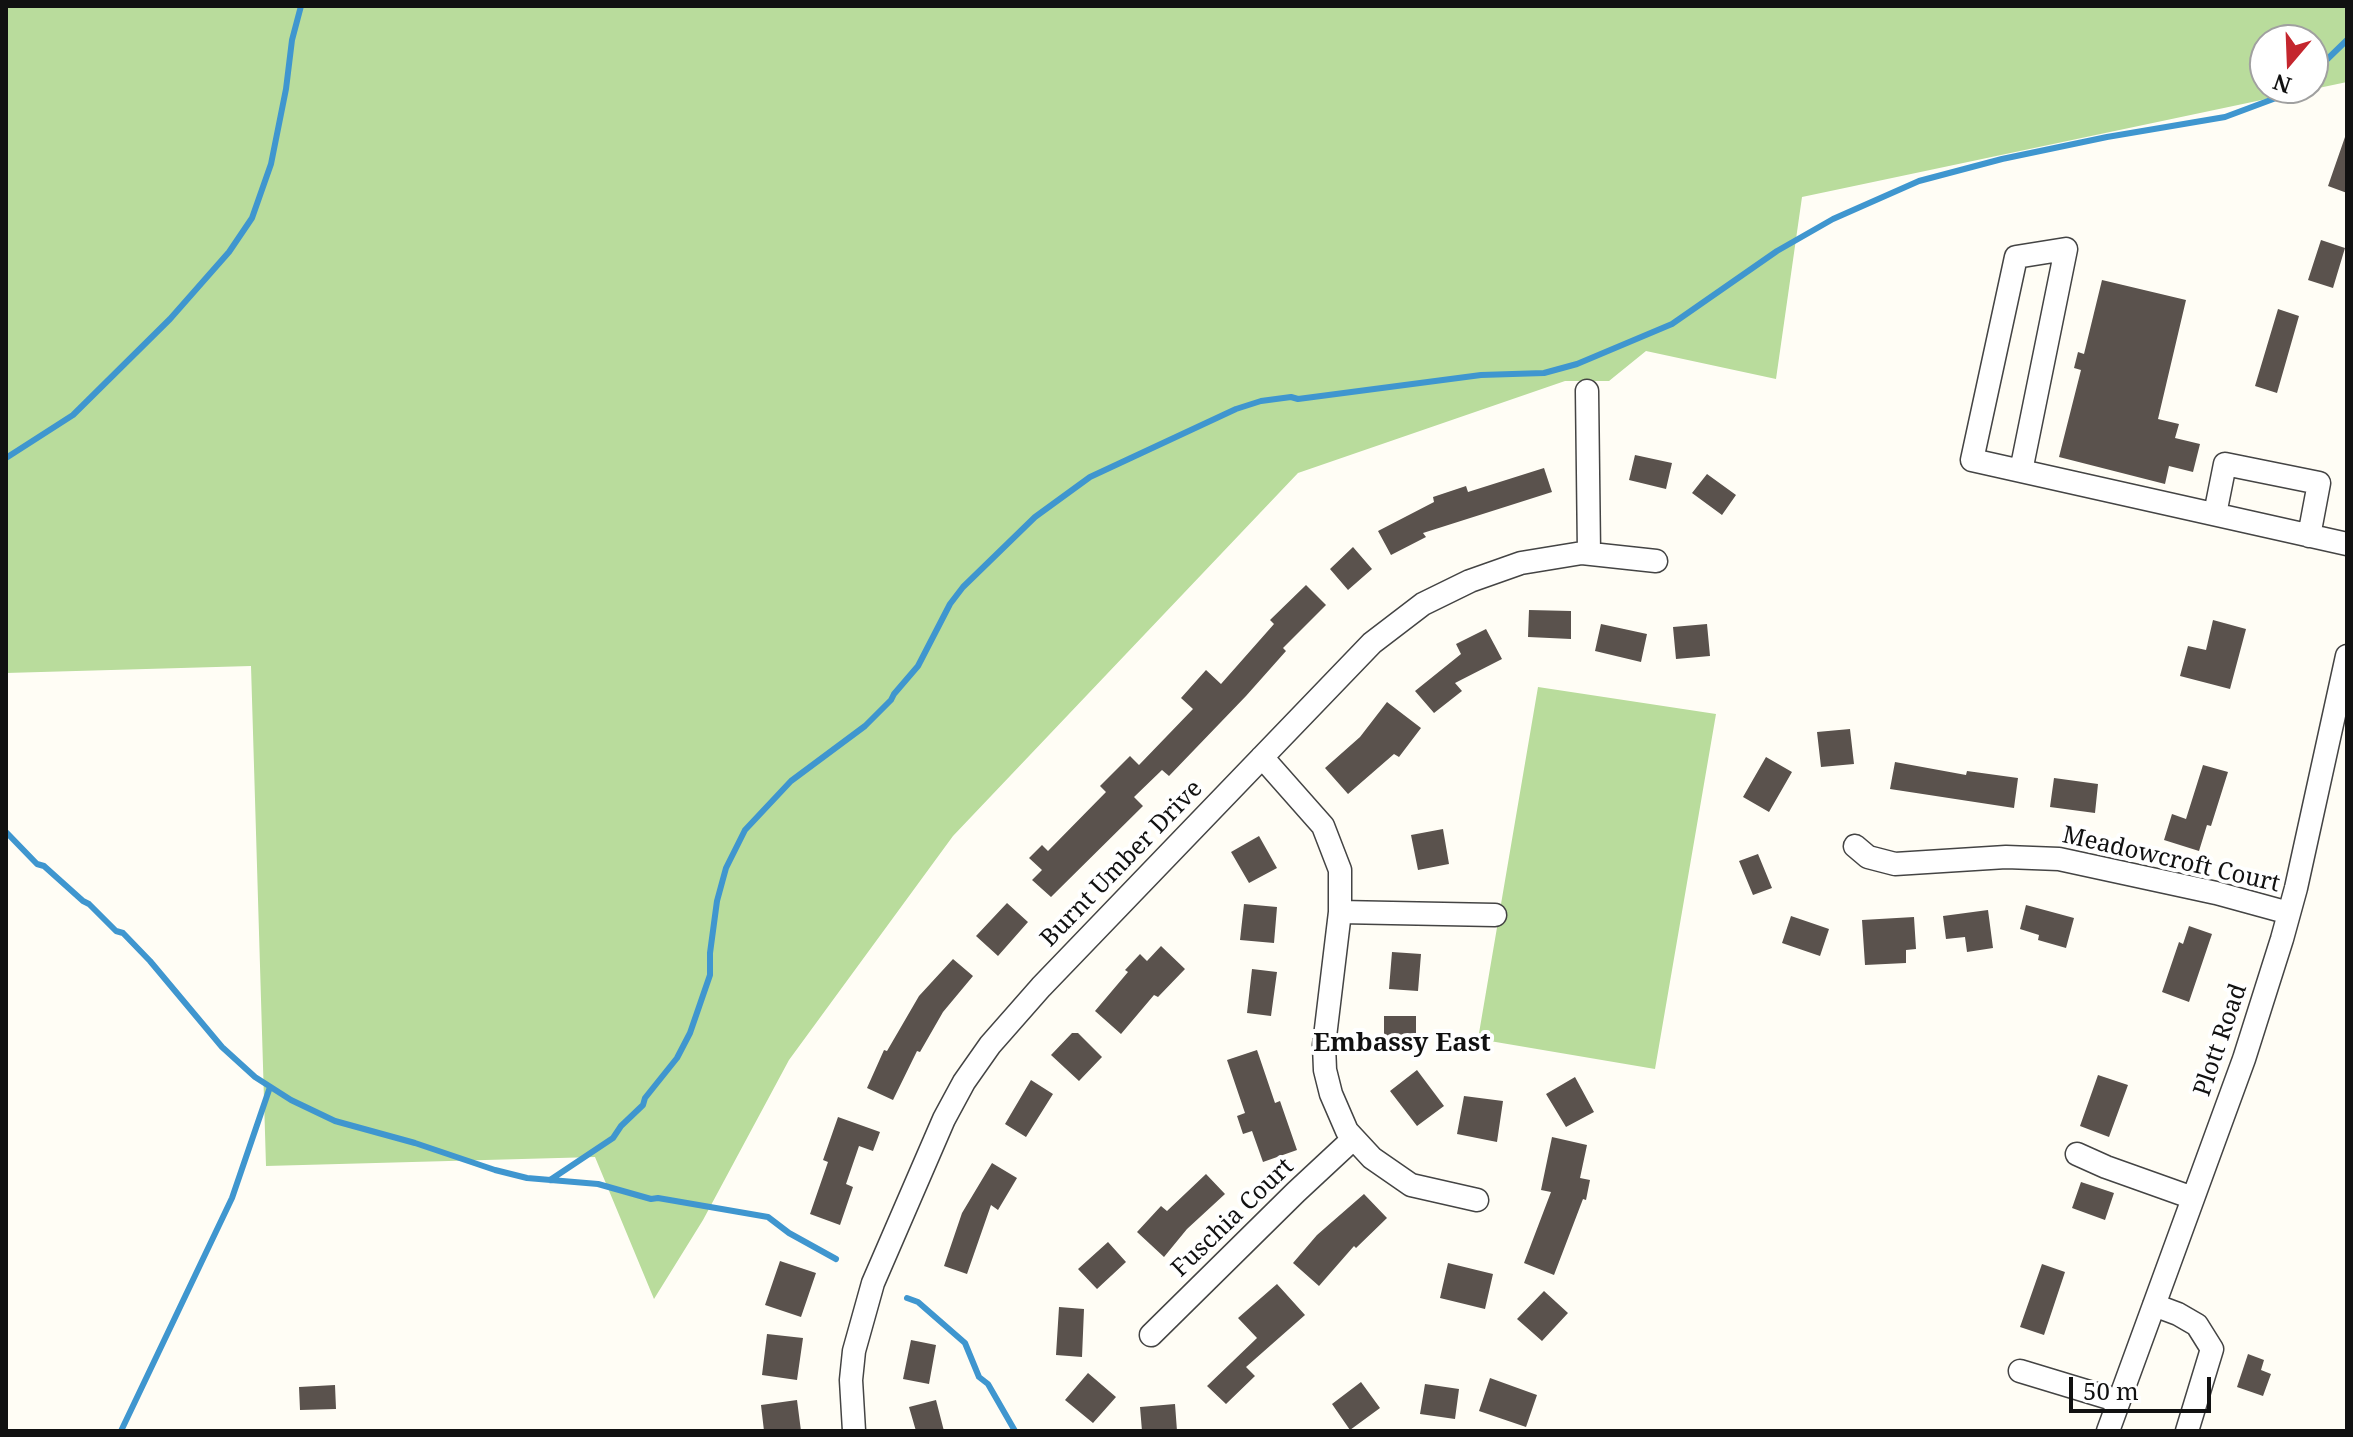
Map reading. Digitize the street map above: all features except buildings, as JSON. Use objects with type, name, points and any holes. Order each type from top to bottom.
[{"type":"street","points":[[2021,471],[2066,249],[2016,257],[1972,460],[2309,536],[2347,544]]},
{"type":"street","points":[[1587,391],[1589,553]]},
{"type":"street","points":[[2215,514],[2225,464],[2319,483],[2309,536]]},
{"type":"street","name":"Burnt Umber Drive","points":[[854,1431],[851,1380],[860,1322],[873,1283],[944,1119],[964,1082],[990,1045],[1041,987],[1372,643],[1423,604],[1502,568],[1589,553],[1656,561]]},
{"type":"street","name":"Plott Road","points":[[2108,1431],[2244,1059],[2289,913],[2347,656]]},
{"type":"street","points":[[1262,757],[1323,826],[1340,870],[1340,912],[1324,1045],[1325,1070],[1337,1110],[1353,1139],[1372,1158],[1411,1185],[1477,1200]]},
{"type":"street","name":"Meadowcroft Court","points":[[1855,846],[1868,857],[1895,864],[2006,857],[2059,859],[2216,893],[2289,913]]},
{"type":"street","points":[[1340,912],[1495,915]]},
{"type":"street","name":"Fuschia Court","points":[[1151,1335],[1353,1139]]},
{"type":"street","points":[[2077,1154],[2193,1198]]},
{"type":"street","points":[[2154,1305],[2197,1325],[2212,1349],[2187,1431]]},
{"type":"street","points":[[2020,1371],[2119,1401]]},
{"type":"green space","points":[[6,6],[2347,6],[2347,82],[2329,86],[2329,24],[2249,24],[2249,103],[1802,197],[1776,379],[1646,351],[1609,381],[1565,381],[1298,473],[953,836],[789,1060],[703,1220],[654,1299],[595,1157],[266,1166],[251,666],[6,673]]},
{"type":"green space","points":[[1538,687],[1716,714],[1655,1069],[1478,1039]]},
{"type":"waterway","points":[[6,458],[73,415],[170,319],[229,252],[252,218],[271,164],[292,40],[301,6]]},
{"type":"waterway","points":[[2329,57],[2347,40]]},
{"type":"waterway","points":[[550,1180],[613,1138],[643,1105],[645,1098],[677,1058],[690,1033],[710,975],[717,901],[726,868],[745,830],[791,781],[865,726],[891,700],[918,666],[950,604],[963,587],[1035,517],[1090,477],[1236,409],[1261,401],[1481,375],[1544,373],[1577,364],[1672,324],[1777,251],[1833,219],[1919,181],[2002,159],[2107,137],[2225,117],[2260,104]]},
{"type":"waterway","points":[[6,832],[37,864],[44,866],[116,931],[123,933],[222,1047],[255,1077],[291,1100],[335,1121],[527,1178],[598,1184],[651,1199],[768,1217],[789,1233],[836,1259]]},
{"type":"waterway","points":[[121,1431],[232,1198],[270,1087]]},
{"type":"waterway","points":[[907,1298],[918,1302],[965,1343],[979,1377],[988,1384],[1015,1431]]},
{"type":"district","name":"Embassy East","points":[[1402,1044]]}]
